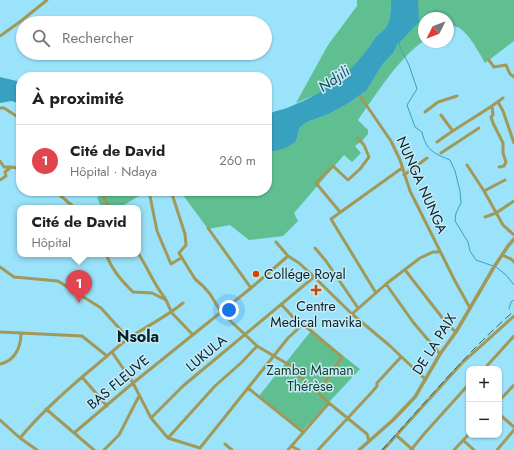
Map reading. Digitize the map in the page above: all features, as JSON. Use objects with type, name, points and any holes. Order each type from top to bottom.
[{"type":"street","points":[[28,16],[47,0]]},
{"type":"street","points":[[0,36],[16,25]]},
{"type":"street","points":[[488,59],[494,67],[506,65],[510,74],[514,77]]},
{"type":"street","name":"NUNGA NUNGA","points":[[360,96],[391,140],[400,160],[410,191],[455,282],[470,308]]},
{"type":"street","points":[[425,112],[438,102],[457,96]]},
{"type":"street","points":[[437,142],[452,130],[503,98]]},
{"type":"street","points":[[498,102],[503,111],[514,143]]},
{"type":"street","points":[[492,106],[492,119],[503,143],[505,160],[504,166],[499,167]]},
{"type":"street","points":[[0,108],[4,108],[16,116]]},
{"type":"street","points":[[441,115],[452,130]]},
{"type":"street","points":[[441,153],[480,128]]},
{"type":"street","points":[[340,212],[316,183],[333,166],[348,180],[360,169],[369,157],[364,145],[358,138]]},
{"type":"street","points":[[404,175],[428,158]]},
{"type":"street","points":[[0,161],[4,167],[16,168]]},
{"type":"street","points":[[467,165],[503,224],[514,235]]},
{"type":"street","points":[[0,180],[6,176],[5,172],[11,167]]},
{"type":"street","points":[[376,293],[331,220],[402,168]]},
{"type":"street","points":[[484,191],[505,180]]},
{"type":"street","points":[[61,196],[71,205]]},
{"type":"street","points":[[150,196],[157,231],[171,264],[182,258]]},
{"type":"street","points":[[173,196],[185,234],[186,245],[178,253],[194,279],[210,294],[221,312],[257,346],[275,355],[291,366],[329,403],[368,434],[369,441]]},
{"type":"street","points":[[485,217],[496,213],[514,201]]},
{"type":"street","points":[[208,228],[251,288]]},
{"type":"street","name":"DE LA PAIX","points":[[359,450],[393,420],[414,398],[502,255],[514,239]]},
{"type":"street","points":[[276,242],[288,256],[299,263],[352,314],[425,379]]},
{"type":"street","points":[[315,248],[326,261],[358,308]]},
{"type":"street","points":[[352,314],[386,284],[421,257],[433,252],[440,252]]},
{"type":"street","points":[[502,255],[514,262]]},
{"type":"street","name":"BAS FLEUVE","points":[[74,433],[288,256]]},
{"type":"street","points":[[107,257],[117,276],[132,292],[152,294],[166,300]]},
{"type":"street","points":[[141,257],[172,312],[193,335]]},
{"type":"street","points":[[0,267],[14,277],[58,281],[101,308],[128,338]]},
{"type":"street","points":[[405,270],[448,325],[456,332]]},
{"type":"street","name":"LUKULA","points":[[151,418],[183,386],[314,277]]},
{"type":"street","points":[[386,284],[413,322],[440,354]]},
{"type":"street","points":[[20,438],[46,409],[128,338],[172,312],[183,302]]},
{"type":"street","points":[[282,304],[301,326]]},
{"type":"street","points":[[383,450],[462,363],[514,316]]},
{"type":"street","points":[[112,352],[133,383],[151,418],[168,438],[200,448],[288,338],[303,324],[342,357],[318,393]]},
{"type":"street","points":[[0,332],[82,336],[107,356]]},
{"type":"street","points":[[0,364],[12,360],[18,349],[21,333]]},
{"type":"street","points":[[487,366],[514,336]]},
{"type":"street","points":[[168,438],[215,386],[257,346]]},
{"type":"street","points":[[318,450],[377,386],[377,383],[401,357]]},
{"type":"street","points":[[82,377],[107,406]]},
{"type":"street","points":[[502,398],[514,385]]},
{"type":"street","points":[[397,436],[407,443],[412,450],[424,434],[466,387]]},
{"type":"street","points":[[248,388],[303,432]]},
{"type":"street","points":[[104,450],[119,435],[139,396]]},
{"type":"street","points":[[288,450],[329,403]]},
{"type":"street","points":[[46,409],[94,450]]},
{"type":"street","points":[[497,450],[514,429],[502,417]]},
{"type":"street","points":[[0,420],[20,438],[37,450]]},
{"type":"street","points":[[454,450],[466,437]]},
{"type":"street","points":[[463,440],[474,450]]},
{"type":"street","points":[[225,444],[232,450]]},
{"type":"street","points":[[291,446],[299,450]]},
{"type":"green space","points":[[357,0],[391,0],[391,10],[388,24],[375,38],[355,65],[343,77],[317,94],[296,103],[328,45],[357,6]]},
{"type":"green space","points":[[418,0],[514,0],[514,41],[485,63],[465,33],[461,29],[454,26],[454,12],[418,12],[418,46],[397,66],[358,120],[368,130],[368,134],[355,146],[361,153],[352,162],[344,155],[294,213],[298,221],[283,236],[249,240],[230,225],[208,229],[184,196],[272,196],[272,152],[296,141],[300,127],[307,122],[329,114],[349,103],[367,90],[382,65],[394,52],[418,9]]},
{"type":"green space","points":[[99,196],[139,196],[124,205],[100,205],[97,198]]},
{"type":"green space","name":"Zamba Maman Thérèse","points":[[311,331],[360,369],[302,431],[259,396]]},
{"type":"water","points":[[391,0],[418,0],[418,23],[397,45],[394,52],[382,65],[367,90],[349,103],[329,114],[307,122],[300,127],[296,141],[286,148],[272,152],[272,113],[302,102],[315,95],[327,88],[347,72],[357,62],[375,38],[384,30],[390,17]]},
{"type":"water","points":[[0,77],[16,81],[16,102],[11,101],[0,103]]},
{"type":"waterway","points":[[399,42],[417,89],[407,105],[415,127],[422,132],[426,143],[431,150],[450,160],[455,171],[460,191],[461,203],[456,213],[455,221],[468,242],[470,251],[476,260],[493,266]]},
{"type":"waterway","points":[[496,267],[506,275],[514,285]]},
{"type":"waterway","points":[[509,309],[511,302],[514,300]]},
{"type":"railway","points":[[382,450],[462,361],[514,311]]},
{"type":"place","name":"Collége Royal","points":[[256,274]]},
{"type":"place","name":"Centre Medical mavika","points":[[316,290]]},
{"type":"place","name":"Cité de David","points":[[79,303]]},
{"type":"district","name":"Nsola","points":[[138,336]]},
{"type":"water label","name":"Ndjili","points":[[334,79]]}]
